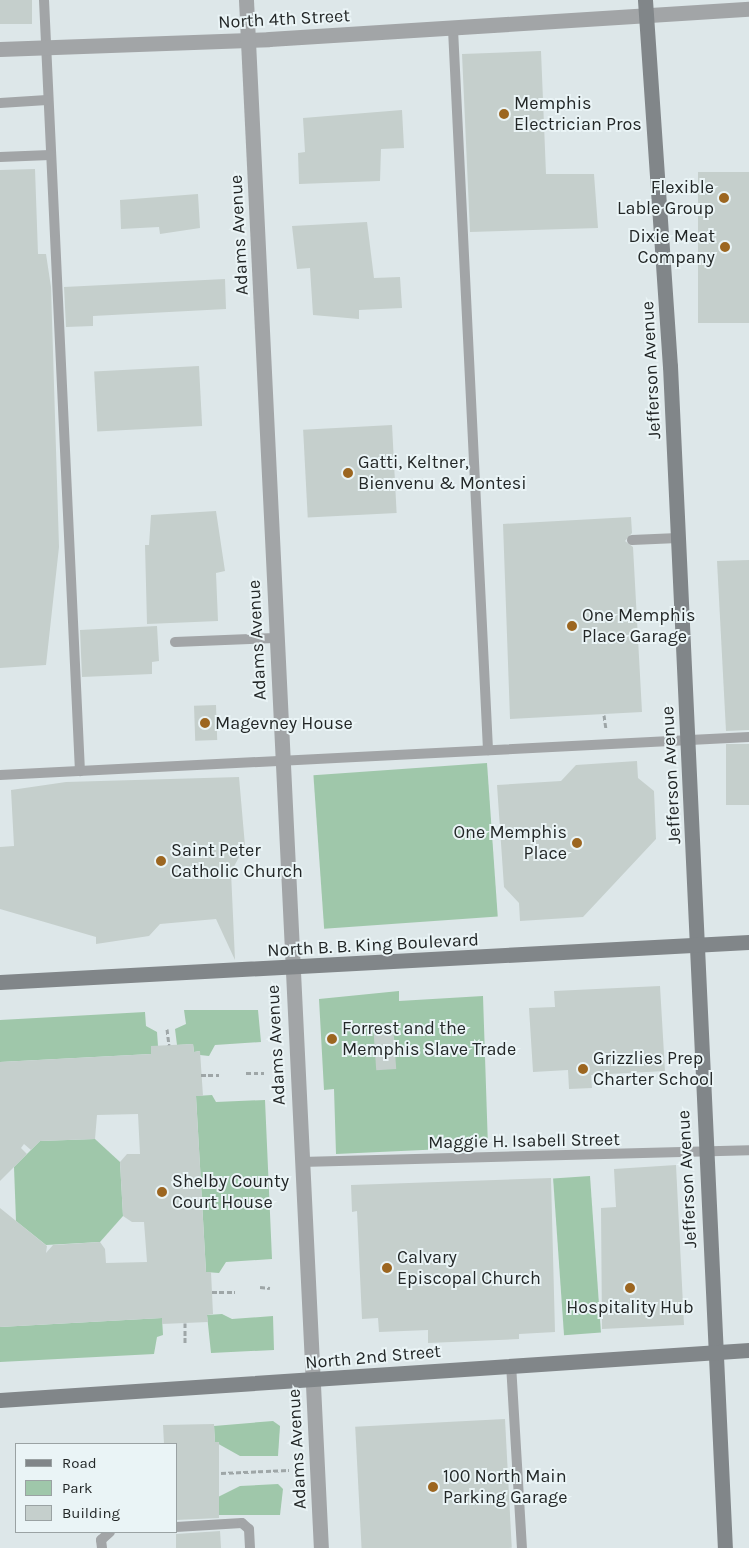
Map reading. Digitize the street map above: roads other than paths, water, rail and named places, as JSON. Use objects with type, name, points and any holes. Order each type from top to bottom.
[{"type":"main road","name":"Jefferson Avenue","points":[[646,7],[678,538],[698,944],[705,1152],[725,1548]]},
{"type":"main road","name":"North B. B. King Boulevard","points":[[0,982],[291,969],[749,942]]},
{"type":"main road","name":"North 2nd Street","points":[[0,1400],[313,1382],[511,1364],[749,1350]]},
{"type":"street","name":"Adams Avenue","points":[[246,0],[291,969],[321,1548]]},
{"type":"street","name":"North 4th Street","points":[[0,49],[247,40],[453,29],[646,7],[749,9]]},
{"type":"lane","points":[[44,0],[44,48],[80,771]]},
{"type":"lane","points":[[453,29],[488,750]]},
{"type":"lane","points":[[0,103],[47,100]]},
{"type":"lane","points":[[0,157],[50,155]]},
{"type":"lane","points":[[632,540],[678,538]]},
{"type":"lane","points":[[175,642],[276,638]]},
{"type":"lane","points":[[0,775],[749,737]]},
{"type":"lane","name":"Maggie H. Isabell Street","points":[[301,1162],[749,1150]]},
{"type":"lane","points":[[511,1364],[522,1548]]},
{"type":"lane","points":[[178,1527],[242,1523],[249,1530],[250,1548]]},
{"type":"lane","points":[[102,1548],[102,1540],[109,1533]]},
{"type":"place","name":"Memphis Electrician Pros","points":[[504,114]]},
{"type":"place","name":"Flexible Lable Group","points":[[724,198]]},
{"type":"place","name":"Dixie Meat Company","points":[[725,247]]},
{"type":"place","name":"Gatti, Keltner, Bienvenu & Montesi","points":[[348,473]]},
{"type":"place","name":"One Memphis Place Garage","points":[[572,626]]},
{"type":"place","name":"Magevney House","points":[[205,723]]},
{"type":"place","name":"One Memphis Place","points":[[577,843]]},
{"type":"place","name":"Saint Peter Catholic Church","points":[[161,861]]},
{"type":"place","name":"Forrest and the Memphis Slave Trade","points":[[332,1039]]},
{"type":"place","name":"Grizzlies Prep Charter School","points":[[583,1069]]},
{"type":"place","name":"Shelby County Court House","points":[[162,1192]]},
{"type":"place","name":"Calvary Episcopal Church","points":[[387,1268]]},
{"type":"place","name":"Hospitality Hub","points":[[630,1288]]},
{"type":"place","name":"100 North Main Parking Garage","points":[[433,1487]]}]
